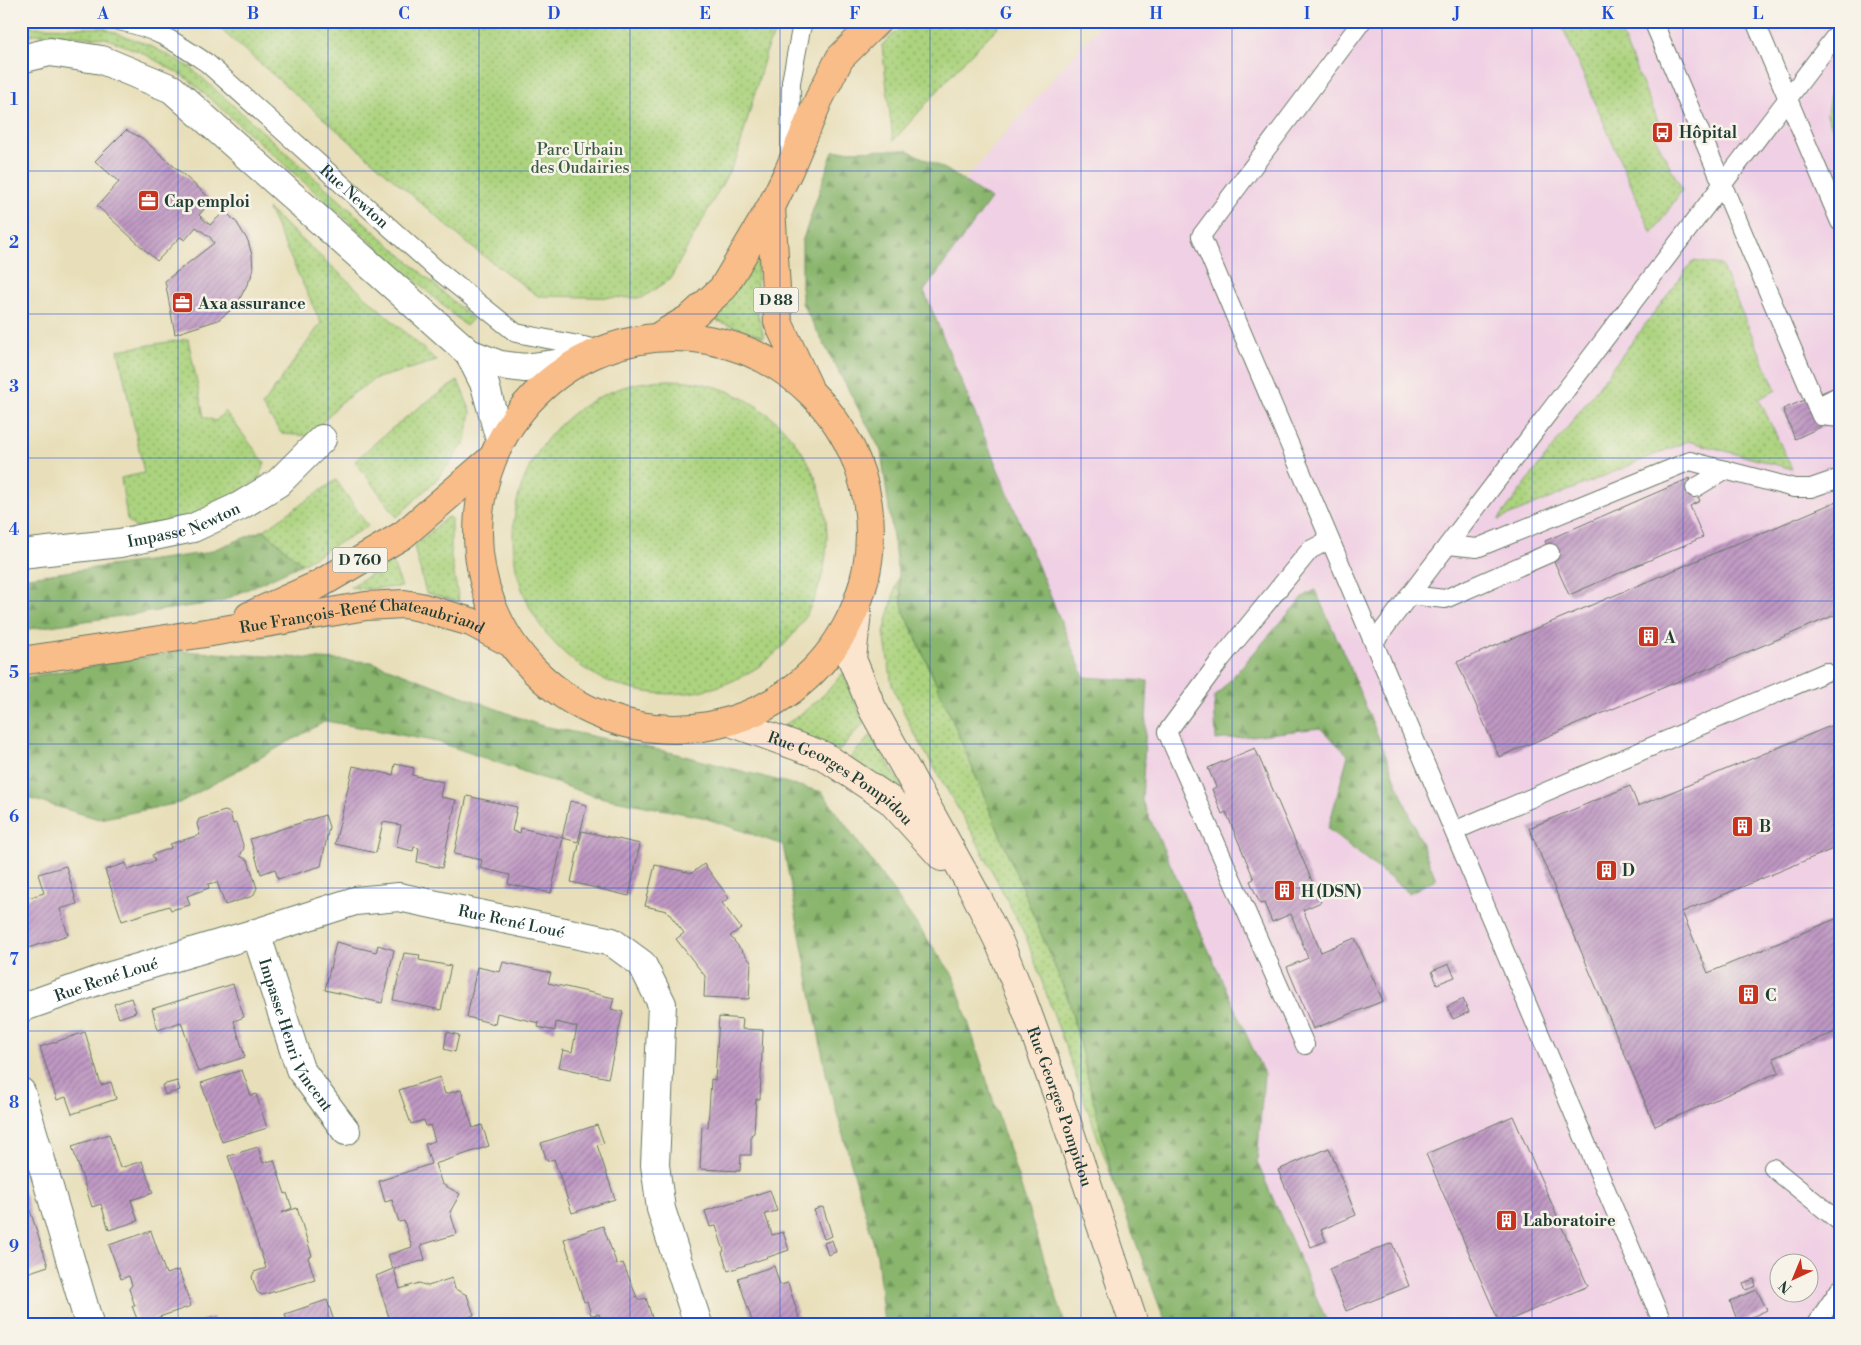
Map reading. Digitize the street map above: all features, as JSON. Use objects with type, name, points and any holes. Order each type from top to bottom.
[{"type":"main road","name":"D 88","points":[[661,335],[690,318],[723,288],[772,207],[819,99],[840,58],[877,21]]},
{"type":"main road","name":"D 88","points":[[772,207],[778,322],[808,386]]},
{"type":"main road","points":[[661,335],[739,345],[808,386],[856,452],[872,552],[857,612],[799,688],[733,723],[693,731],[612,721],[558,694],[509,642],[485,593],[476,537],[495,450],[527,398],[572,362],[599,349],[661,335]]},
{"type":"main road","name":"Rue François-René Chateaubriand","points":[[212,632],[318,585],[403,535],[495,450]]},
{"type":"main road","name":"Rue François-René Chateaubriand","points":[[21,661],[366,606],[404,604],[471,622],[509,642]]},
{"type":"main road","name":"Rue Georges Pompidou","points":[[857,612],[852,660],[872,708],[976,895],[1000,944],[1027,1010],[1066,1120],[1134,1324]]},
{"type":"main road","name":"Rue Georges Pompidou","points":[[733,723],[824,756],[890,800],[976,895]]},
{"type":"street","points":[[21,59],[50,52],[102,60],[172,89],[469,353],[500,365],[525,368],[572,362]]},
{"type":"street","points":[[469,353],[485,385],[495,450]]},
{"type":"street","name":"Impasse Newton","points":[[21,554],[120,543],[193,528],[240,506],[278,483],[322,439]]},
{"type":"street","name":"Rue René Loué","points":[[21,1008],[111,976],[256,933],[355,901],[399,897],[612,942],[642,964],[662,1004],[655,1165],[661,1210],[698,1324]]},
{"type":"street","name":"Impasse Henri Vincent","points":[[256,933],[300,1069],[346,1131]]},
{"type":"street","points":[[21,1092],[88,1320],[86,1324]]},
{"type":"lane","name":"Rue Newton","points":[[118,21],[138,24],[171,40],[207,63],[435,268],[516,333],[599,349]]},
{"type":"lane","points":[[789,170],[791,82],[804,21]]},
{"type":"lane","points":[[1362,21],[1201,236],[1663,1324]]},
{"type":"lane","points":[[1653,21],[1821,416],[1840,418]]},
{"type":"lane","points":[[1755,21],[1840,222]]},
{"type":"lane","points":[[1374,642],[1840,30]]},
{"type":"lane","points":[[1817,407],[1840,396]]},
{"type":"lane","points":[[1448,545],[1477,548],[1690,461],[1794,488],[1811,488],[1840,478]]},
{"type":"lane","points":[[1695,488],[1725,470]]},
{"type":"lane","points":[[1305,1045],[1167,732],[1221,659],[1310,550],[1329,540]]},
{"type":"lane","points":[[1409,596],[1445,599],[1550,553]]},
{"type":"lane","points":[[1454,831],[1826,672]]},
{"type":"lane","points":[[1773,1168],[1840,1222]]},
{"type":"lane","points":[[1816,1324],[1840,1289]]},
{"type":"shaded area","points":[[1103,21],[1840,21],[1840,1324],[1201,1324],[897,258]]},
{"type":"green space","name":"Parc Urbain des Oudairies","points":[[211,21],[783,21],[768,45],[737,157],[670,279],[642,298],[538,296],[473,248]]},
{"type":"green space","points":[[908,21],[1004,21],[965,60],[893,141],[882,45]]},
{"type":"green space","points":[[1560,21],[1616,21],[1658,121],[1652,131],[1682,190],[1652,234]]},
{"type":"green space","points":[[21,27],[103,28],[149,45],[190,67],[473,319],[466,326],[188,79],[143,53],[105,38],[34,34],[21,38]]},
{"type":"green space","points":[[1840,67],[1840,147],[1827,115],[1833,75]]},
{"type":"green space","points":[[907,150],[947,170],[991,199],[924,291],[1084,677],[1148,681],[1142,801],[1264,1074],[1257,1162],[1328,1324],[1166,1324],[1114,1183],[1069,1001],[952,719],[903,609],[881,451],[802,303],[802,242],[833,151]]},
{"type":"green space","points":[[268,209],[437,361],[374,379],[340,403],[310,436],[282,434],[262,406],[321,323]]},
{"type":"green space","points":[[758,254],[756,307],[764,337],[712,319]]},
{"type":"green space","points":[[1693,261],[1721,265],[1776,390],[1759,399],[1792,469],[1688,441],[1498,520]]},
{"type":"green space","points":[[188,339],[204,417],[216,421],[225,411],[265,463],[259,479],[218,504],[189,518],[135,528],[127,519],[121,478],[144,473],[118,350]]},
{"type":"green space","points":[[655,380],[685,380],[716,386],[744,398],[770,415],[792,437],[809,463],[821,491],[827,522],[827,552],[821,583],[809,611],[792,637],[770,659],[744,676],[716,688],[685,694],[655,694],[624,688],[596,676],[570,659],[548,637],[531,611],[519,583],[513,552],[513,522],[519,491],[531,463],[548,437],[570,415],[596,398],[624,386]]},
{"type":"green space","points":[[458,381],[471,412],[465,443],[437,479],[397,517],[355,461],[405,418]]},
{"type":"green space","points":[[336,480],[368,526],[302,564],[264,530]]},
{"type":"green space","points":[[447,517],[451,518],[451,557],[459,602],[426,593],[414,546]]},
{"type":"green space","points":[[264,530],[302,564],[220,602],[21,630],[21,578],[205,553]]},
{"type":"green space","points":[[392,561],[402,587],[364,589],[350,587]]},
{"type":"green space","points":[[898,578],[903,609],[952,719],[1069,1001],[1114,1183],[1026,937],[974,836],[911,728],[892,685],[884,633]]},
{"type":"green space","points":[[1315,590],[1349,665],[1436,879],[1409,893],[1328,829],[1348,755],[1320,728],[1216,740],[1214,698],[1303,597]]},
{"type":"green space","points":[[179,651],[372,662],[539,725],[673,753],[822,792],[953,975],[1065,1324],[884,1324],[877,1255],[827,1078],[783,845],[702,817],[594,796],[438,742],[326,721],[179,803],[99,819],[21,796],[21,678]]},
{"type":"green space","points":[[843,673],[864,723],[838,752],[783,726],[816,702]]},
{"type":"green space","points":[[871,735],[906,793],[901,798],[850,758]]},
{"type":"building","points":[[126,130],[142,138],[212,200],[199,215],[210,225],[225,211],[237,223],[248,241],[252,255],[253,269],[251,277],[236,306],[218,320],[175,334],[165,281],[214,243],[210,237],[196,227],[185,240],[180,237],[157,261],[97,206],[119,182],[95,161]]},
{"type":"building","points":[[1840,385],[1840,418],[1795,439],[1783,409]]},
{"type":"building","points":[[1690,478],[1700,501],[1690,506],[1703,537],[1569,595],[1545,541]]},
{"type":"building","name":"A","points":[[1840,500],[1840,613],[1499,757],[1457,662]]},
{"type":"building","points":[[1840,722],[1840,846],[1682,912],[1708,973],[1840,917],[1840,1030],[1773,1058],[1779,1072],[1655,1126],[1529,828],[1630,786],[1638,806]]},
{"type":"building","name":"H (DSN)","points":[[1255,748],[1321,902],[1303,910],[1321,952],[1355,938],[1383,1001],[1313,1029],[1287,967],[1308,958],[1291,914],[1272,922],[1264,903],[1260,904],[1250,881],[1254,879],[1226,812],[1222,814],[1212,789],[1216,787],[1208,768]]},
{"type":"building","points":[[395,764],[414,768],[412,775],[443,782],[440,797],[456,800],[442,868],[417,862],[419,848],[414,847],[413,851],[396,847],[401,825],[383,822],[376,853],[335,844],[353,766],[393,775]]},
{"type":"building","points":[[467,796],[517,807],[512,831],[520,833],[521,828],[562,838],[570,801],[587,805],[578,842],[563,838],[551,893],[508,884],[510,875],[480,868],[482,860],[454,854]]},
{"type":"building","points":[[225,811],[230,813],[233,824],[236,823],[244,848],[240,856],[248,860],[257,888],[253,896],[225,905],[217,882],[208,884],[209,888],[187,896],[190,905],[171,910],[169,906],[122,921],[105,870],[126,863],[128,870],[155,861],[152,855],[171,848],[170,844],[200,835],[197,824],[199,819]]},
{"type":"building","points":[[325,815],[329,827],[321,866],[278,879],[275,869],[261,874],[250,839]]},
{"type":"building","points":[[582,831],[640,844],[629,896],[571,882]]},
{"type":"building","points":[[704,864],[729,898],[722,903],[741,928],[730,936],[751,962],[749,999],[704,997],[705,976],[676,939],[684,933],[667,911],[645,906],[655,865],[692,873]]},
{"type":"building","points":[[66,866],[77,904],[60,909],[68,935],[28,948],[27,943],[21,945],[21,900],[44,893],[38,874]]},
{"type":"building","points":[[336,942],[376,952],[378,945],[394,950],[382,1003],[325,990]]},
{"type":"building","points":[[404,953],[420,955],[419,960],[451,966],[441,1010],[393,1000]]},
{"type":"building","points":[[503,962],[551,973],[548,983],[614,998],[611,1009],[623,1012],[608,1078],[559,1067],[563,1050],[572,1052],[577,1027],[556,1022],[555,1031],[538,1027],[539,1023],[497,1013],[495,1024],[467,1017],[477,967],[500,972]]},
{"type":"building","points":[[1449,964],[1455,977],[1437,984],[1432,971]]},
{"type":"building","points":[[233,984],[244,1017],[234,1021],[245,1057],[198,1072],[181,1022],[158,1030],[152,1009]]},
{"type":"building","points":[[131,998],[136,1012],[119,1018],[114,1004]]},
{"type":"building","points":[[1463,999],[1469,1012],[1453,1019],[1447,1007]]},
{"type":"building","points":[[719,1017],[743,1019],[742,1029],[763,1030],[760,1099],[756,1099],[754,1133],[751,1135],[751,1155],[741,1155],[740,1171],[700,1169],[702,1126],[708,1127],[711,1079],[715,1080]]},
{"type":"building","points":[[85,1032],[101,1085],[111,1082],[116,1099],[72,1114],[66,1097],[57,1100],[40,1047]]},
{"type":"building","points":[[447,1032],[459,1035],[455,1052],[444,1049]]},
{"type":"building","points":[[242,1070],[251,1096],[256,1094],[267,1128],[222,1142],[201,1083]]},
{"type":"building","points":[[440,1077],[445,1094],[461,1090],[473,1128],[482,1125],[489,1146],[435,1164],[442,1184],[460,1194],[450,1212],[457,1234],[421,1245],[425,1260],[394,1269],[400,1289],[419,1283],[428,1286],[452,1278],[455,1289],[467,1295],[474,1315],[457,1321],[450,1319],[445,1321],[445,1324],[391,1324],[376,1276],[393,1269],[388,1255],[412,1247],[404,1221],[399,1222],[392,1200],[385,1202],[379,1181],[431,1164],[425,1144],[435,1141],[430,1125],[426,1126],[424,1120],[411,1124],[399,1090]]},
{"type":"building","points":[[177,1081],[180,1090],[165,1095],[162,1085]]},
{"type":"building","name":"Laboratoire","points":[[1513,1116],[1588,1286],[1500,1324],[1426,1154]]},
{"type":"building","points":[[597,1125],[604,1143],[597,1145],[615,1199],[572,1213],[554,1159],[547,1161],[541,1143]]},
{"type":"building","points":[[109,1134],[120,1168],[142,1161],[153,1193],[131,1200],[138,1221],[109,1230],[101,1204],[92,1207],[72,1146]]},
{"type":"building","points":[[258,1147],[263,1163],[274,1160],[285,1194],[287,1193],[292,1208],[281,1213],[297,1208],[312,1256],[308,1257],[315,1280],[262,1295],[257,1292],[252,1277],[254,1272],[266,1268],[228,1156]]},
{"type":"building","points":[[1329,1148],[1356,1215],[1321,1230],[1326,1241],[1311,1247],[1278,1170]]},
{"type":"building","points":[[770,1190],[777,1211],[765,1214],[772,1235],[783,1232],[789,1250],[728,1271],[716,1226],[710,1227],[705,1211]]},
{"type":"building","points":[[21,1192],[24,1192],[48,1266],[21,1275]]},
{"type":"building","points":[[823,1207],[832,1236],[824,1239],[814,1210]]},
{"type":"building","points":[[603,1226],[617,1265],[623,1263],[638,1300],[646,1298],[654,1324],[602,1324],[599,1314],[591,1315],[587,1301],[584,1302],[564,1239]]},
{"type":"building","points":[[151,1231],[166,1274],[179,1270],[191,1306],[139,1324],[132,1306],[135,1306],[129,1289],[132,1285],[129,1276],[121,1279],[109,1245]]},
{"type":"building","points":[[832,1240],[836,1252],[828,1255],[824,1243]]},
{"type":"building","points":[[1392,1243],[1409,1286],[1346,1311],[1329,1269]]},
{"type":"building","points":[[774,1266],[780,1285],[788,1283],[801,1324],[753,1324],[738,1278]]},
{"type":"building","points":[[1754,1279],[1756,1286],[1746,1290],[1743,1283]]},
{"type":"building","points":[[1757,1290],[1767,1310],[1741,1322],[1737,1320],[1730,1301]]},
{"type":"building","points":[[327,1300],[335,1324],[288,1324],[285,1314]]},
{"type":"building","points":[[213,1317],[215,1324],[194,1324],[194,1323]]},
{"type":"place","name":"Hôpital","points":[[1663,132]]},
{"type":"place","name":"Cap emploi","points":[[148,201]]},
{"type":"place","name":"Axa assurance","points":[[182,303]]},
{"type":"place","name":"A","points":[[1648,637]]},
{"type":"place","name":"B","points":[[1743,826]]},
{"type":"place","name":"D","points":[[1606,870]]},
{"type":"place","name":"H (DSN)","points":[[1285,891]]},
{"type":"place","name":"C","points":[[1749,995]]},
{"type":"place","name":"Laboratoire","points":[[1507,1220]]}]
